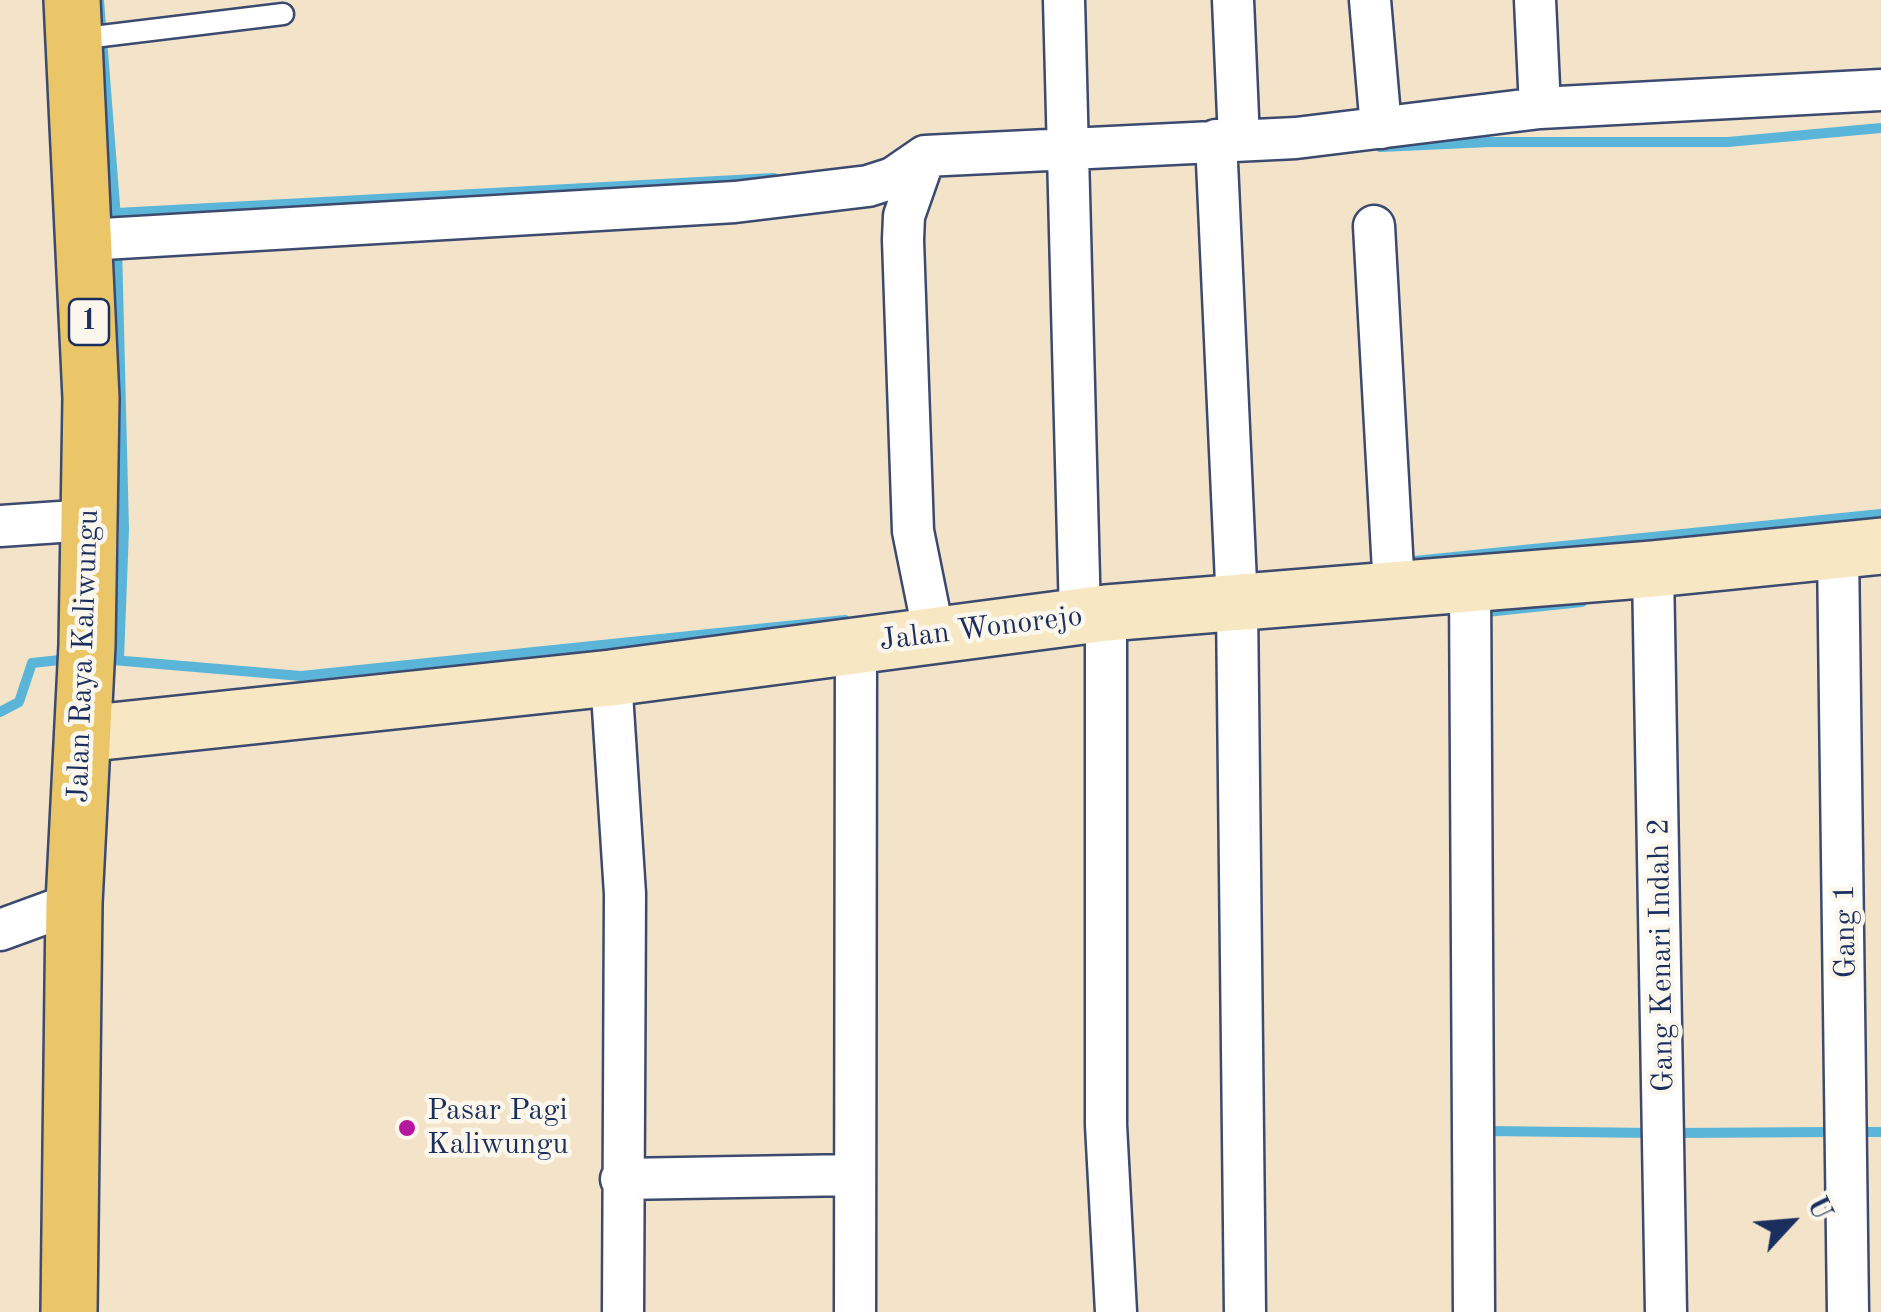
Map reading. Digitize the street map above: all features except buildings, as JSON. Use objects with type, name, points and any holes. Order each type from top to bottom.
[{"type":"main road","name":"Jalan Raya Kaliwungu","points":[[69,1312],[74,903],[85,689],[96,240],[80,26]]},
{"type":"street","points":[[1064,0],[1066,154],[1116,1312]]},
{"type":"street","points":[[1234,0],[1222,146],[1235,584],[1245,1312]]},
{"type":"street","points":[[1370,0],[1381,128]]},
{"type":"street","points":[[1534,0],[1540,108]]},
{"type":"street","points":[[96,240],[735,202],[868,186],[916,166],[1222,146],[1540,108],[1881,90]]},
{"type":"street","points":[[916,166],[904,216],[903,240],[913,531],[932,621]]},
{"type":"street","points":[[1374,226],[1393,570]]},
{"type":"street","points":[[0,526],[89,520]]},
{"type":"street","name":"Jalan Wonorejo","points":[[85,689],[611,678],[856,645],[932,621],[1235,584],[1393,570],[1470,582],[1654,584],[1850,559]]},
{"type":"street","name":"Gang 1","points":[[1848,1312],[1850,559]]},
{"type":"street","points":[[1470,582],[1474,1312]]},
{"type":"street","name":"Gang Kenari Indah 2","points":[[1654,584],[1666,1312]]},
{"type":"street","points":[[855,1312],[856,645]]},
{"type":"street","points":[[611,678],[625,894],[622,1312]]},
{"type":"street","points":[[0,930],[74,903]]},
{"type":"street","points":[[621,1179],[854,1175]]},
{"type":"lane","points":[[80,26],[128,34],[283,14]]},
{"type":"waterway","points":[[99,0],[116,218]]},
{"type":"waterway","points":[[1380,147],[1490,142],[1728,142],[1881,128]]},
{"type":"waterway","points":[[116,213],[774,178]]},
{"type":"waterway","points":[[117,245],[124,530],[119,659]]},
{"type":"waterway","points":[[1414,561],[1881,514]]},
{"type":"waterway","points":[[1485,619],[1486,612],[1582,602]]},
{"type":"waterway","points":[[101,659],[301,676],[845,620]]},
{"type":"waterway","points":[[0,712],[19,702],[32,663],[69,659]]},
{"type":"waterway","points":[[1485,1131],[1655,1133]]},
{"type":"waterway","points":[[1672,1133],[1835,1132]]},
{"type":"waterway","points":[[1852,1132],[1881,1132]]},
{"type":"place","name":"Pasar Pagi Kaliwungu","points":[[407,1128]]}]
